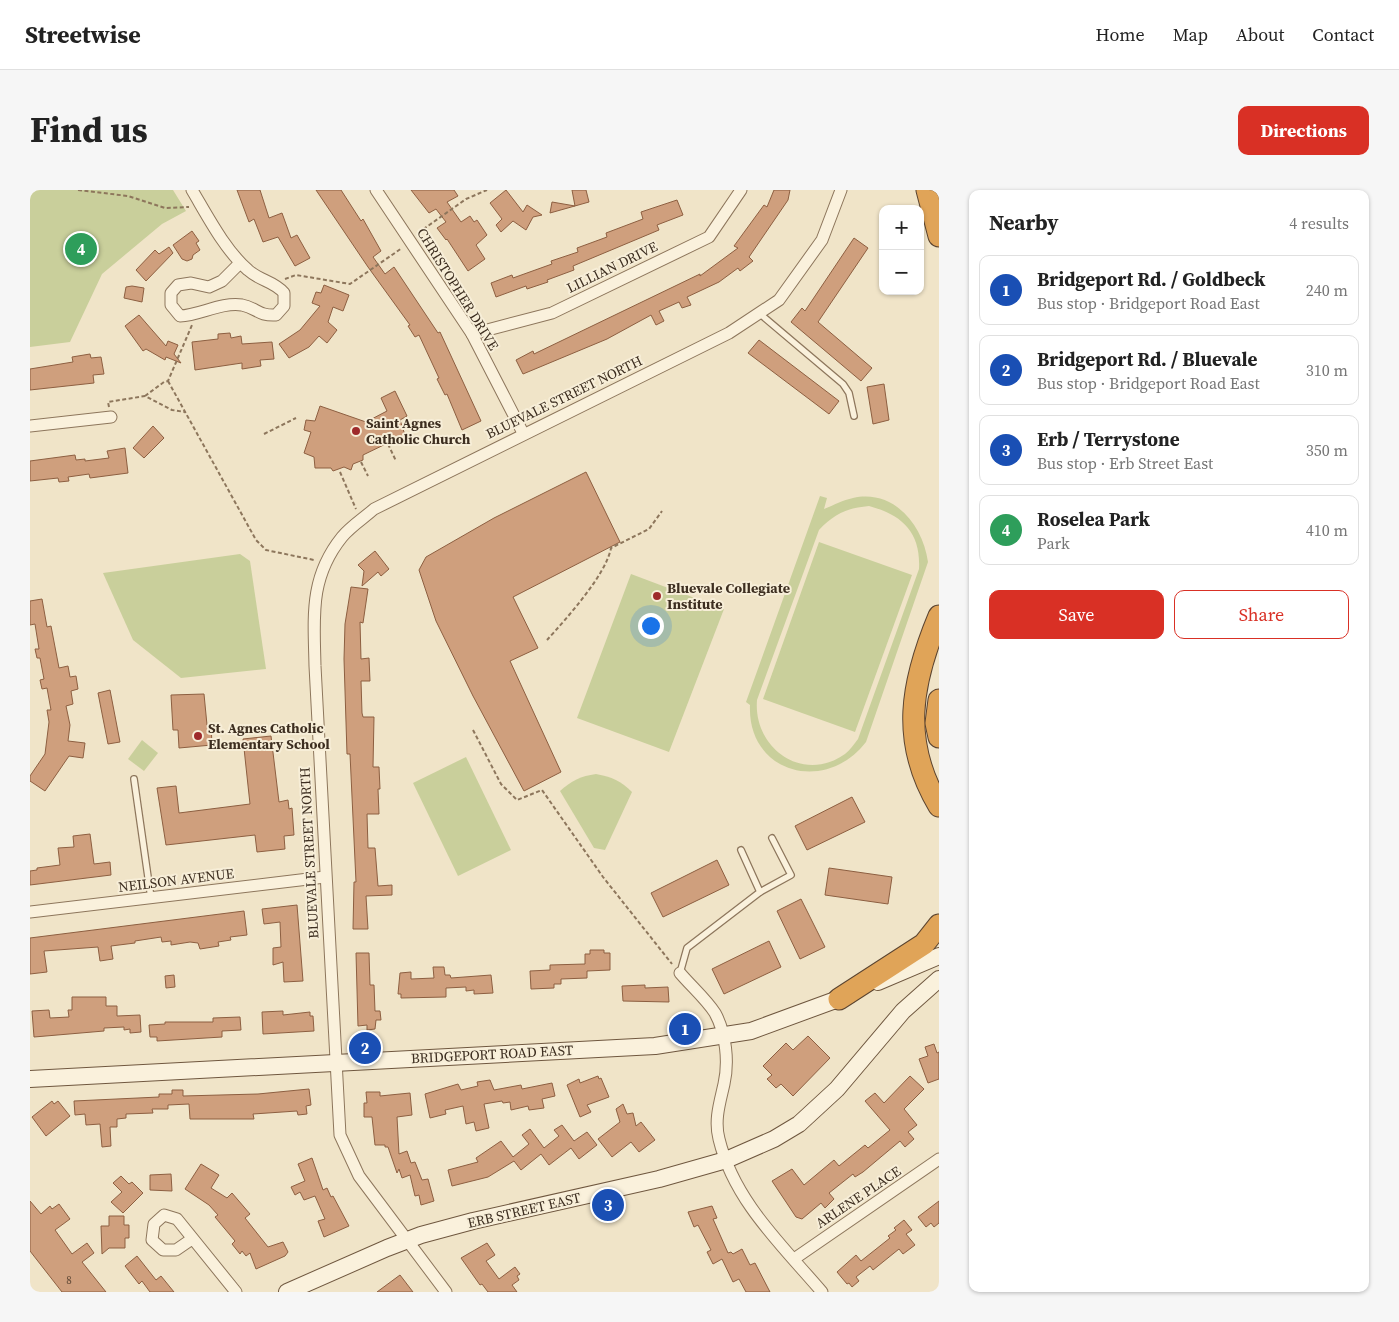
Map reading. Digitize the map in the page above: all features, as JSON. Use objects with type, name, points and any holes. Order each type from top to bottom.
[{"type":"highway","points":[[927,190],[939,236]]},
{"type":"highway","points":[[936,190],[939,198]]},
{"type":"highway","points":[[938,806],[921,768],[912,726],[916,686],[930,638],[939,616]]},
{"type":"highway","points":[[939,700],[936,723],[939,737]]},
{"type":"highway","points":[[838,999],[924,944],[939,925]]},
{"type":"main road","name":"BRIDGEPORT ROAD EAST","points":[[30,1079],[655,1046],[722,1037],[751,1031],[838,999],[939,956]]},
{"type":"main road","name":"ERB STREET EAST","points":[[287,1292],[406,1240],[473,1221],[571,1200],[726,1160],[774,1139],[799,1124],[838,1090],[902,1011],[939,979]]},
{"type":"street","points":[[192,190],[240,263],[257,278],[277,284],[284,293],[284,306],[276,315],[264,315],[242,305],[208,309],[192,316],[180,316],[171,305],[170,293],[178,285],[191,284],[209,287],[222,281],[240,263]]},
{"type":"street","name":"CHRISTOPHER DRIVE","points":[[376,190],[472,334],[523,433]]},
{"type":"street","name":"LILLIAN DRIVE","points":[[472,334],[552,313],[709,237],[740,190]]},
{"type":"street","name":"BLUEVALE STREET NORTH","points":[[446,1292],[359,1176],[340,1135],[325,878],[314,604],[319,578],[325,564],[343,536],[374,509],[523,433],[729,333],[779,300],[822,240],[841,190]]},
{"type":"street","points":[[30,426],[110,417]]},
{"type":"street","name":"NEILSON AVENUE","points":[[30,912],[325,878]]},
{"type":"street","points":[[680,973],[714,1013],[722,1037],[727,1070],[716,1121],[718,1139],[726,1160],[746,1203],[822,1292]]},
{"type":"street","name":"ARLENE PLACE","points":[[794,1259],[939,1159]]},
{"type":"street","points":[[192,1239],[236,1292]]},
{"type":"lane","points":[[759,313],[843,384],[849,392],[854,416]]},
{"type":"lane","points":[[134,779],[151,898]]},
{"type":"lane","points":[[680,973],[687,948],[760,892],[791,874],[772,838]]},
{"type":"lane","points":[[741,850],[760,892]]},
{"type":"path","points":[[78,190],[133,197],[165,208],[201,205]]},
{"type":"path","points":[[277,284],[286,277],[296,275],[350,284],[410,241],[421,229],[466,198],[487,190]]},
{"type":"path","points":[[110,417],[108,402],[145,396],[168,381],[192,328],[192,316]]},
{"type":"path","points":[[168,381],[256,540],[266,550],[325,564]]},
{"type":"path","points":[[145,396],[172,410],[185,412]]},
{"type":"path","points":[[264,434],[296,418]]},
{"type":"path","points":[[388,444],[396,461]]},
{"type":"path","points":[[360,462],[368,476]]},
{"type":"path","points":[[340,472],[361,520]]},
{"type":"path","points":[[547,640],[570,614],[592,584],[609,557],[611,548],[649,529],[662,511]]},
{"type":"path","points":[[473,730],[501,784],[517,800],[542,790],[603,877],[680,973]]},
{"type":"green space","points":[[30,190],[173,190],[186,211],[162,224],[102,274],[70,342],[30,347]]},
{"type":"green space","points":[[820,496],[827,498],[824,509],[849,499],[868,497],[881,499],[904,513],[920,535],[928,562],[866,742],[849,758],[830,768],[810,772],[792,769],[775,761],[761,747],[752,728],[750,705],[746,702]],"holes":[[[869,506],[900,520],[913,536],[917,545],[919,569],[858,739],[845,754],[829,762],[813,765],[798,763],[784,756],[772,746],[763,733],[758,717],[757,700],[819,530],[830,520],[847,510]]]},
{"type":"green space","points":[[819,542],[912,575],[855,732],[763,699]]},
{"type":"green space","points":[[240,554],[250,561],[266,669],[181,678],[133,640],[103,573]]},
{"type":"green space","points":[[631,574],[724,609],[669,752],[577,718]]},
{"type":"green space","points":[[142,740],[158,753],[144,771],[128,759]]},
{"type":"green space","points":[[466,757],[511,850],[458,876],[413,783]]},
{"type":"green space","points":[[596,774],[616,780],[632,792],[605,850],[594,848],[560,791],[576,780]]},
{"type":"building","points":[[237,190],[260,190],[269,218],[282,213],[291,238],[297,235],[310,258],[295,266],[278,237],[263,242],[254,219],[249,222]]},
{"type":"building","points":[[316,190],[341,190],[361,221],[363,219],[381,251],[373,257],[385,274],[394,267],[438,333],[440,332],[481,421],[462,430],[447,394],[445,395],[437,379],[439,378],[419,335],[415,337],[408,326],[410,325]]},
{"type":"building","points":[[411,190],[454,190],[458,196],[447,202],[461,222],[470,216],[474,222],[477,220],[487,235],[476,245],[485,259],[468,271],[447,239],[437,228],[446,222],[436,209],[429,213]]},
{"type":"building","points":[[506,190],[523,212],[527,205],[542,215],[533,217],[526,230],[513,221],[501,232],[496,225],[502,219],[490,203]]},
{"type":"building","points":[[572,190],[586,190],[589,202],[575,206]]},
{"type":"building","points":[[774,190],[790,190],[788,200],[749,257],[753,261],[740,271],[738,268],[719,282],[687,297],[691,305],[682,308],[679,302],[659,311],[664,321],[656,325],[651,315],[607,339],[523,374],[516,360],[533,351],[534,354],[700,274],[700,276],[738,248],[734,246],[764,205],[767,207]]},
{"type":"building","points":[[677,200],[683,215],[657,225],[659,230],[573,266],[574,270],[547,280],[548,282],[527,289],[526,286],[496,297],[491,283],[512,275],[513,278],[552,264],[551,261],[578,252],[577,248],[607,237],[606,233],[643,219],[641,212]]},
{"type":"building","points":[[552,202],[575,206],[550,213]]},
{"type":"building","points":[[192,231],[199,241],[196,243],[200,250],[193,255],[192,259],[187,261],[182,259],[173,245]]},
{"type":"building","points":[[854,238],[868,248],[818,322],[872,368],[861,381],[791,322],[802,308],[805,311]]},
{"type":"building","points":[[169,247],[173,253],[146,281],[136,270],[155,250],[159,254]]},
{"type":"building","points":[[324,285],[349,295],[343,311],[333,307],[328,322],[337,330],[327,343],[319,336],[309,347],[289,358],[279,344],[300,330],[320,306],[312,303],[316,292],[321,293]]},
{"type":"building","points":[[126,287],[144,288],[142,302],[124,298]]},
{"type":"building","points":[[139,315],[166,346],[168,341],[178,345],[174,354],[181,363],[166,357],[165,360],[146,349],[143,351],[125,326]]},
{"type":"building","points":[[230,333],[231,338],[241,336],[242,344],[272,342],[274,359],[260,360],[261,366],[242,369],[242,363],[195,370],[192,342],[218,339],[218,334]]},
{"type":"building","points":[[759,340],[839,401],[829,414],[748,353]]},
{"type":"building","points":[[90,354],[91,358],[101,357],[104,374],[93,375],[94,383],[30,390],[30,369],[73,362],[72,357]]},
{"type":"building","points":[[884,384],[889,420],[873,424],[867,387]]},
{"type":"building","name":"Saint Agnes Catholic Church","points":[[395,391],[407,416],[400,420],[406,438],[395,443],[394,440],[363,455],[363,460],[353,464],[351,470],[344,467],[333,471],[331,468],[315,468],[314,457],[304,453],[311,432],[304,430],[306,420],[315,421],[320,406],[366,422],[387,411],[381,398]]},
{"type":"building","points":[[153,426],[164,438],[144,458],[133,448]]},
{"type":"building","points":[[125,448],[128,473],[90,478],[89,474],[68,477],[69,481],[59,482],[58,478],[30,481],[30,461],[75,455],[76,460],[85,459],[85,461],[109,458],[107,451]]},
{"type":"building","points":[[586,472],[620,542],[513,597],[538,648],[510,661],[561,772],[524,791],[473,696],[436,621],[419,570],[426,557],[494,518]]},
{"type":"building","points":[[375,551],[389,569],[381,576],[378,572],[362,586],[364,571],[358,565]]},
{"type":"building","points":[[351,587],[368,589],[363,623],[360,622],[361,659],[369,658],[370,681],[361,681],[362,713],[363,717],[374,717],[373,767],[379,767],[380,789],[378,789],[379,814],[367,814],[368,848],[375,848],[378,886],[392,885],[392,895],[366,896],[368,929],[353,929],[354,882],[356,882],[350,754],[347,754],[344,659],[345,624]]},
{"type":"building","points":[[42,599],[47,627],[51,626],[59,668],[68,666],[70,677],[76,676],[78,689],[71,691],[73,704],[66,706],[70,725],[68,741],[85,743],[83,758],[69,756],[45,791],[30,781],[30,776],[45,754],[49,722],[47,710],[51,710],[47,688],[42,689],[40,680],[44,679],[40,658],[37,658],[35,649],[39,649],[35,624],[30,625],[30,601]]},
{"type":"building","points":[[110,690],[120,742],[108,744],[98,693]]},
{"type":"building","points":[[204,694],[207,725],[211,724],[212,745],[179,748],[178,730],[173,730],[171,695]]},
{"type":"building","points":[[271,736],[279,802],[288,800],[289,809],[292,808],[294,835],[284,836],[285,849],[257,852],[255,835],[166,845],[157,788],[176,786],[179,813],[250,804],[243,739]]},
{"type":"building","points":[[852,797],[865,822],[807,850],[795,826]]},
{"type":"building","points":[[90,834],[94,864],[110,862],[111,875],[30,885],[30,871],[37,870],[37,868],[60,865],[58,848],[74,847],[73,836]]},
{"type":"building","points":[[717,860],[729,885],[663,917],[651,893]]},
{"type":"building","points":[[829,868],[892,877],[888,904],[825,895]]},
{"type":"building","points":[[801,899],[825,947],[800,959],[777,911]]},
{"type":"building","points":[[297,905],[303,981],[284,982],[283,962],[273,965],[273,948],[281,947],[280,922],[264,924],[262,909]]},
{"type":"building","points":[[244,911],[247,935],[230,937],[231,940],[218,942],[219,946],[200,949],[198,943],[190,942],[171,945],[171,941],[162,942],[161,937],[111,946],[113,959],[100,961],[98,947],[44,951],[47,972],[30,974],[30,938]]},
{"type":"building","points":[[769,941],[781,967],[724,994],[712,969]]},
{"type":"building","points":[[590,950],[604,950],[604,953],[610,953],[610,970],[587,971],[587,978],[561,979],[561,984],[554,984],[554,988],[531,989],[530,971],[550,970],[550,965],[585,964],[585,954],[590,954]]},
{"type":"building","points":[[356,953],[369,953],[370,985],[374,985],[375,1011],[380,1011],[381,1020],[376,1020],[375,1029],[367,1030],[367,1025],[358,1026]]},
{"type":"building","points":[[433,967],[444,967],[445,975],[450,975],[451,978],[491,975],[493,993],[474,994],[474,990],[466,991],[466,987],[446,988],[446,997],[401,998],[401,994],[398,994],[400,973],[411,972],[411,979],[434,978]]},
{"type":"building","points":[[174,975],[175,987],[166,988],[165,976]]},
{"type":"building","points":[[645,985],[645,988],[668,987],[669,1002],[623,1001],[622,986]]},
{"type":"building","points":[[72,997],[106,997],[106,1006],[117,1006],[117,1016],[140,1015],[141,1032],[130,1033],[130,1029],[124,1030],[124,1027],[104,1028],[104,1031],[34,1037],[32,1011],[49,1010],[50,1018],[69,1017],[68,1010],[72,1010]]},
{"type":"building","points":[[283,1011],[283,1015],[310,1012],[310,1016],[313,1016],[314,1031],[263,1034],[262,1012]]},
{"type":"building","points":[[240,1017],[241,1030],[222,1031],[222,1037],[157,1041],[157,1037],[150,1037],[149,1025],[165,1024],[165,1022],[213,1022],[213,1018]]},
{"type":"building","points":[[808,1036],[830,1058],[793,1096],[781,1084],[776,1088],[767,1079],[772,1075],[763,1066],[786,1043],[793,1050]]},
{"type":"building","points":[[934,1044],[937,1053],[939,1052],[939,1079],[928,1083],[919,1059],[928,1056],[925,1047]]},
{"type":"building","points":[[598,1076],[599,1079],[601,1078],[609,1097],[587,1105],[591,1112],[580,1117],[567,1085],[579,1079],[580,1083]]},
{"type":"building","points":[[910,1076],[924,1089],[904,1109],[917,1125],[908,1132],[914,1139],[905,1147],[900,1141],[863,1172],[855,1177],[853,1174],[829,1193],[834,1199],[825,1208],[821,1203],[802,1219],[796,1217],[772,1181],[792,1169],[804,1185],[834,1160],[839,1166],[865,1145],[868,1148],[890,1130],[865,1101],[875,1093],[884,1103]]},
{"type":"building","points":[[490,1080],[494,1090],[521,1085],[522,1089],[552,1083],[555,1096],[542,1099],[544,1108],[529,1110],[528,1106],[511,1110],[510,1102],[503,1103],[502,1101],[484,1104],[489,1128],[476,1131],[474,1122],[466,1124],[463,1106],[445,1110],[446,1114],[430,1118],[425,1094],[458,1084],[461,1090],[478,1086],[477,1082]]},
{"type":"building","points":[[309,1089],[311,1105],[306,1106],[307,1114],[298,1115],[297,1111],[253,1114],[254,1119],[190,1119],[189,1104],[168,1105],[168,1109],[152,1109],[153,1113],[126,1114],[126,1118],[117,1119],[117,1127],[110,1127],[111,1146],[102,1147],[100,1124],[86,1125],[85,1114],[75,1115],[74,1101],[159,1097],[159,1094],[172,1094],[172,1090],[183,1090],[183,1096],[258,1094]]},
{"type":"building","points":[[366,1092],[380,1092],[380,1096],[410,1093],[412,1115],[397,1117],[399,1154],[407,1151],[411,1163],[415,1162],[422,1180],[428,1179],[434,1201],[421,1205],[419,1195],[415,1196],[410,1175],[402,1178],[399,1169],[397,1173],[388,1147],[385,1147],[385,1145],[375,1145],[372,1117],[364,1117],[364,1103],[367,1103]]},
{"type":"building","points":[[52,1101],[54,1104],[58,1101],[70,1116],[46,1136],[32,1117]]},
{"type":"building","points":[[623,1104],[627,1114],[633,1113],[636,1126],[641,1122],[655,1140],[639,1152],[631,1142],[612,1157],[598,1139],[620,1122],[616,1109]]},
{"type":"building","points":[[562,1125],[574,1141],[587,1132],[597,1145],[579,1159],[571,1148],[549,1165],[541,1154],[521,1170],[514,1161],[488,1177],[452,1186],[448,1170],[478,1162],[476,1158],[501,1141],[513,1157],[529,1144],[522,1135],[530,1129],[544,1148],[559,1136],[554,1130]]},
{"type":"building","points":[[312,1158],[323,1190],[327,1188],[331,1197],[333,1196],[349,1226],[324,1237],[318,1221],[325,1219],[315,1196],[304,1200],[300,1192],[295,1195],[291,1187],[305,1181],[298,1164]]},
{"type":"building","points":[[201,1164],[219,1175],[211,1188],[227,1198],[232,1193],[250,1214],[245,1218],[268,1247],[283,1242],[288,1252],[285,1256],[256,1269],[250,1253],[246,1256],[242,1251],[240,1254],[232,1244],[235,1241],[215,1217],[218,1215],[209,1205],[185,1189]]},
{"type":"building","points":[[171,1174],[172,1191],[150,1190],[150,1175]]},
{"type":"building","points":[[121,1176],[129,1184],[132,1182],[143,1193],[123,1213],[111,1202],[122,1192],[113,1183]]},
{"type":"building","points":[[30,1201],[41,1214],[50,1206],[52,1209],[59,1204],[70,1219],[55,1230],[72,1254],[87,1243],[94,1253],[82,1262],[106,1292],[62,1292],[30,1251]]},
{"type":"building","points":[[939,1201],[939,1223],[934,1227],[931,1223],[926,1227],[918,1217]]},
{"type":"building","points":[[712,1206],[717,1218],[713,1219],[728,1253],[731,1252],[733,1254],[742,1249],[750,1265],[755,1263],[770,1292],[746,1292],[739,1279],[733,1282],[722,1259],[713,1264],[707,1252],[711,1250],[698,1225],[694,1227],[688,1212]]},
{"type":"building","points":[[109,1216],[124,1216],[124,1225],[129,1225],[129,1238],[125,1238],[125,1248],[109,1248],[102,1254],[101,1226],[109,1226]]},
{"type":"building","points":[[904,1220],[912,1230],[906,1234],[915,1245],[903,1254],[899,1249],[873,1270],[870,1266],[856,1277],[859,1281],[852,1287],[849,1283],[847,1284],[837,1272],[856,1255],[861,1261],[890,1238],[888,1236],[896,1230],[894,1228]]},
{"type":"building","points":[[487,1243],[495,1255],[486,1261],[499,1279],[515,1267],[520,1274],[517,1276],[519,1280],[512,1285],[517,1292],[488,1292],[482,1284],[480,1285],[461,1258]]},
{"type":"building","points":[[137,1256],[156,1280],[161,1276],[174,1292],[150,1292],[142,1281],[139,1284],[125,1266]]},
{"type":"building","points":[[400,1275],[413,1292],[377,1292]]},
{"type":"place","name":"Roselea Park","points":[[81,249]]},
{"type":"place","name":"Saint Agnes Catholic Church","points":[[356,431]]},
{"type":"place","name":"Bluevale Collegiate Institute","points":[[657,596]]},
{"type":"place","name":"St. Agnes Catholic Elementary School","points":[[198,736]]},
{"type":"place","name":"Bridgeport Rd. / Goldbeck","points":[[685,1029]]},
{"type":"place","name":"Bridgeport Rd. / Bluevale","points":[[365,1048]]},
{"type":"place","name":"Erb / Terrystone","points":[[608,1205]]}]
